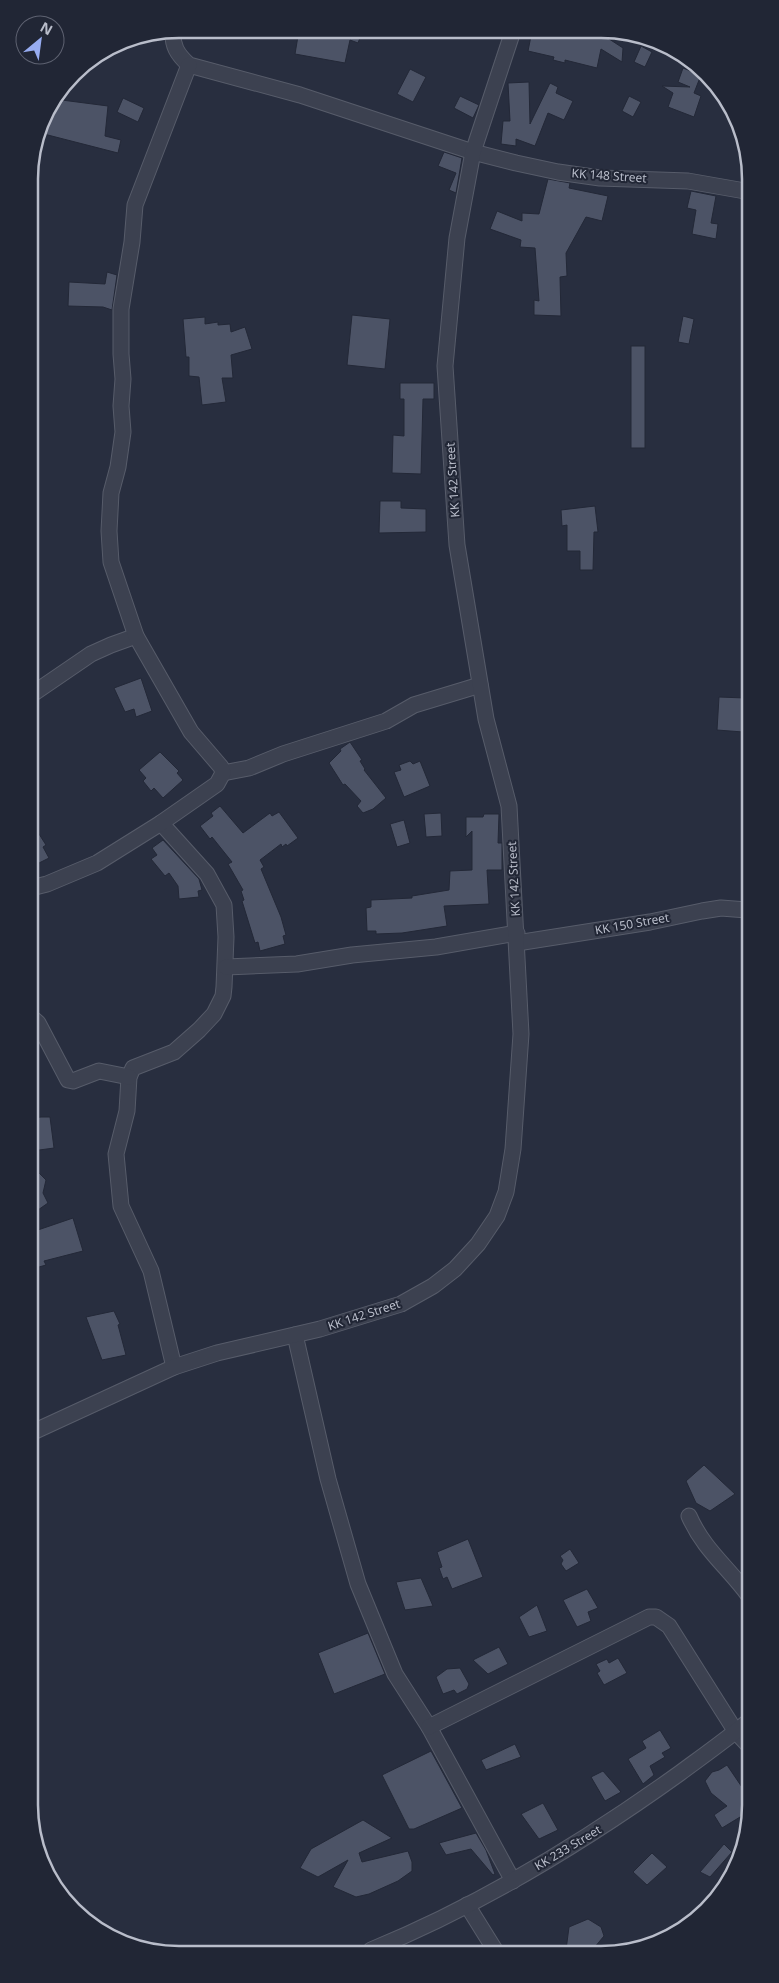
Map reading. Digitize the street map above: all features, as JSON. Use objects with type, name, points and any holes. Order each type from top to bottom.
[{"type":"street","points":[[38,886],[97,863],[161,823],[217,784],[223,773],[221,767],[190,732],[136,636],[111,562],[109,531],[111,493],[118,467],[123,432],[121,309],[132,242],[135,205],[189,65],[176,52],[173,46],[173,38]]},
{"type":"street","name":"KK 142 Street","points":[[38,1430],[174,1367],[217,1353],[320,1329],[401,1304],[433,1286],[455,1269],[478,1244],[497,1216],[506,1192],[511,1166],[520,1072],[521,1034],[510,806],[486,719],[457,545],[445,366],[457,238],[473,152],[511,38]]},
{"type":"street","name":"KK 148 Street","points":[[189,65],[300,96],[473,152],[566,173],[600,178],[688,181],[742,191]]},
{"type":"street","points":[[38,690],[91,654],[136,636]]},
{"type":"street","points":[[223,773],[249,768],[284,754],[386,721],[414,705],[480,685]]},
{"type":"street","points":[[161,823],[207,874],[224,905],[226,967],[222,996],[214,1014],[174,1052],[136,1066],[131,1071],[127,1112],[116,1154],[121,1206],[151,1271],[174,1367]]},
{"type":"street","name":"KK 150 Street","points":[[226,967],[296,964],[352,954],[436,947],[650,922],[721,908],[742,910]]},
{"type":"street","points":[[38,1023],[68,1080],[73,1081],[99,1071],[129,1078]]},
{"type":"street","points":[[295,1335],[328,1478],[358,1584],[396,1674],[429,1727],[513,1881]]},
{"type":"street","points":[[689,1516],[696,1534],[741,1587]]},
{"type":"street","points":[[429,1727],[649,1617],[656,1617],[669,1626],[741,1737]]},
{"type":"street","name":"KK 233 Street","points":[[381,1946],[513,1881],[623,1814],[741,1728]]},
{"type":"street","points":[[466,1905],[492,1946]]},
{"type":"building","points":[[298,38],[360,38],[358,43],[350,40],[345,63],[295,54]]},
{"type":"building","points":[[531,38],[608,38],[623,48],[622,62],[601,49],[597,68],[565,60],[565,63],[553,60],[554,57],[528,51]]},
{"type":"building","points":[[641,46],[652,52],[645,67],[634,62]]},
{"type":"building","points":[[683,68],[694,72],[700,79],[694,93],[701,96],[694,117],[668,107],[673,93],[662,86],[690,87],[678,82]]},
{"type":"building","points":[[410,69],[426,77],[413,102],[397,94]]},
{"type":"building","points":[[529,82],[530,124],[550,83],[558,87],[556,93],[573,101],[564,120],[548,113],[535,146],[516,139],[516,146],[501,144],[503,121],[510,121],[508,83]]},
{"type":"building","points":[[460,96],[479,105],[473,118],[454,108]]},
{"type":"building","points":[[629,96],[641,102],[633,117],[622,111]]},
{"type":"building","points":[[123,98],[144,108],[138,122],[117,112]]},
{"type":"building","points":[[61,100],[108,106],[105,136],[121,140],[118,153],[45,134]]},
{"type":"building","points":[[444,152],[462,158],[456,193],[449,190],[456,173],[438,166]]},
{"type":"building","points":[[548,179],[570,183],[569,188],[608,196],[602,221],[586,217],[566,253],[567,276],[560,277],[561,316],[534,315],[534,300],[539,301],[535,248],[520,247],[521,240],[490,229],[497,211],[522,221],[522,213],[539,214]]},
{"type":"building","points":[[691,191],[716,196],[711,223],[718,224],[716,239],[692,234],[696,210],[687,208]]},
{"type":"building","points":[[107,272],[117,275],[112,310],[103,307],[68,306],[69,282],[105,284]]},
{"type":"building","points":[[352,315],[390,319],[385,369],[347,365]]},
{"type":"building","points":[[683,316],[694,319],[689,344],[678,342]]},
{"type":"building","points":[[205,317],[205,324],[218,322],[218,325],[230,324],[231,332],[245,327],[252,349],[231,355],[233,378],[222,378],[226,402],[202,405],[199,377],[189,376],[189,357],[186,357],[183,319]]},
{"type":"building","points":[[631,346],[645,346],[645,448],[631,448]]},
{"type":"building","points":[[400,383],[434,383],[434,399],[423,399],[421,474],[392,473],[393,435],[404,436],[404,399],[400,399]]},
{"type":"building","points":[[380,501],[401,501],[401,508],[426,509],[426,532],[379,533]]},
{"type":"building","points":[[595,506],[598,532],[594,532],[593,570],[580,570],[580,551],[567,551],[567,525],[562,526],[561,510]]},
{"type":"building","points":[[141,678],[152,711],[136,717],[134,709],[125,712],[114,688]]},
{"type":"building","points":[[719,697],[742,698],[742,732],[717,730]]},
{"type":"building","points":[[350,742],[362,760],[360,761],[364,770],[386,798],[373,809],[363,813],[357,806],[361,801],[345,784],[343,785],[329,763],[341,751],[340,749]]},
{"type":"building","points":[[160,752],[179,771],[177,773],[183,780],[163,798],[154,788],[151,791],[143,781],[146,778],[139,770]]},
{"type":"building","points":[[410,761],[413,764],[420,761],[430,786],[404,797],[394,772],[401,770],[399,765]]},
{"type":"building","points":[[220,806],[243,833],[270,813],[272,816],[279,812],[298,838],[287,846],[286,844],[282,847],[281,844],[260,860],[264,867],[261,869],[281,917],[286,935],[283,936],[285,944],[260,951],[258,942],[255,943],[242,901],[244,900],[241,891],[243,890],[228,864],[232,862],[212,837],[210,839],[200,826],[213,816],[211,813]]},
{"type":"building","points":[[441,813],[442,836],[426,837],[424,814]]},
{"type":"building","points":[[484,814],[499,814],[498,843],[502,843],[502,870],[487,870],[489,904],[444,906],[447,926],[402,933],[376,934],[376,931],[367,931],[366,908],[371,907],[371,900],[412,898],[412,896],[449,890],[450,871],[472,870],[472,831],[466,837],[466,817],[483,817]]},
{"type":"building","points":[[404,820],[410,843],[397,847],[390,824]]},
{"type":"building","points":[[39,834],[46,845],[43,847],[49,858],[38,864]]},
{"type":"building","points":[[163,840],[199,879],[202,890],[198,891],[199,897],[179,899],[178,886],[169,873],[165,876],[151,859],[157,855],[152,848]]},
{"type":"building","points":[[38,1117],[50,1117],[54,1148],[38,1150]]},
{"type":"building","points":[[38,1172],[46,1180],[43,1193],[48,1203],[38,1210]]},
{"type":"building","points":[[73,1218],[83,1251],[44,1261],[46,1265],[38,1267],[38,1230]]},
{"type":"building","points":[[114,1311],[120,1324],[118,1325],[126,1355],[102,1360],[86,1317]]},
{"type":"building","points":[[704,1465],[735,1494],[710,1511],[696,1503],[686,1481]]},
{"type":"building","points":[[468,1539],[483,1577],[452,1589],[447,1577],[443,1579],[439,1568],[442,1567],[437,1552]]},
{"type":"building","points":[[570,1549],[579,1563],[566,1571],[561,1564],[563,1560],[560,1556]]},
{"type":"building","points":[[421,1578],[433,1606],[405,1610],[396,1582]]},
{"type":"building","points":[[587,1589],[598,1608],[588,1612],[591,1621],[577,1627],[563,1600]]},
{"type":"building","points":[[537,1605],[547,1631],[529,1637],[519,1617]]},
{"type":"building","points":[[368,1633],[385,1674],[334,1694],[318,1653]]},
{"type":"building","points":[[499,1647],[508,1664],[488,1674],[473,1660]]},
{"type":"building","points":[[618,1658],[627,1673],[604,1685],[597,1673],[600,1671],[596,1664],[607,1659],[609,1663]]},
{"type":"building","points":[[460,1668],[469,1684],[467,1689],[457,1694],[454,1690],[443,1694],[436,1677],[447,1669]]},
{"type":"building","points":[[660,1730],[671,1748],[662,1753],[665,1757],[650,1766],[654,1775],[643,1784],[628,1759],[646,1748],[642,1741]]},
{"type":"building","points":[[515,1744],[521,1757],[486,1770],[481,1760]]},
{"type":"building","points":[[431,1751],[462,1808],[414,1829],[409,1829],[382,1775]]},
{"type":"building","points":[[727,1765],[741,1786],[741,1817],[722,1828],[714,1815],[727,1806],[711,1793],[705,1781],[712,1772]]},
{"type":"building","points":[[603,1771],[621,1792],[605,1801],[591,1777]]},
{"type":"building","points":[[543,1803],[558,1830],[539,1839],[521,1814]]},
{"type":"building","points":[[363,1820],[392,1838],[359,1853],[362,1862],[408,1851],[412,1862],[412,1871],[398,1881],[369,1894],[356,1897],[333,1887],[348,1860],[318,1877],[300,1868],[311,1849]]},
{"type":"building","points":[[476,1833],[486,1850],[495,1874],[493,1875],[471,1849],[446,1855],[439,1843]]},
{"type":"building","points":[[724,1844],[732,1852],[710,1877],[700,1872]]},
{"type":"building","points":[[652,1853],[667,1867],[647,1885],[633,1872]]},
{"type":"building","points":[[588,1919],[601,1927],[604,1936],[596,1946],[567,1946],[569,1927]]}]
